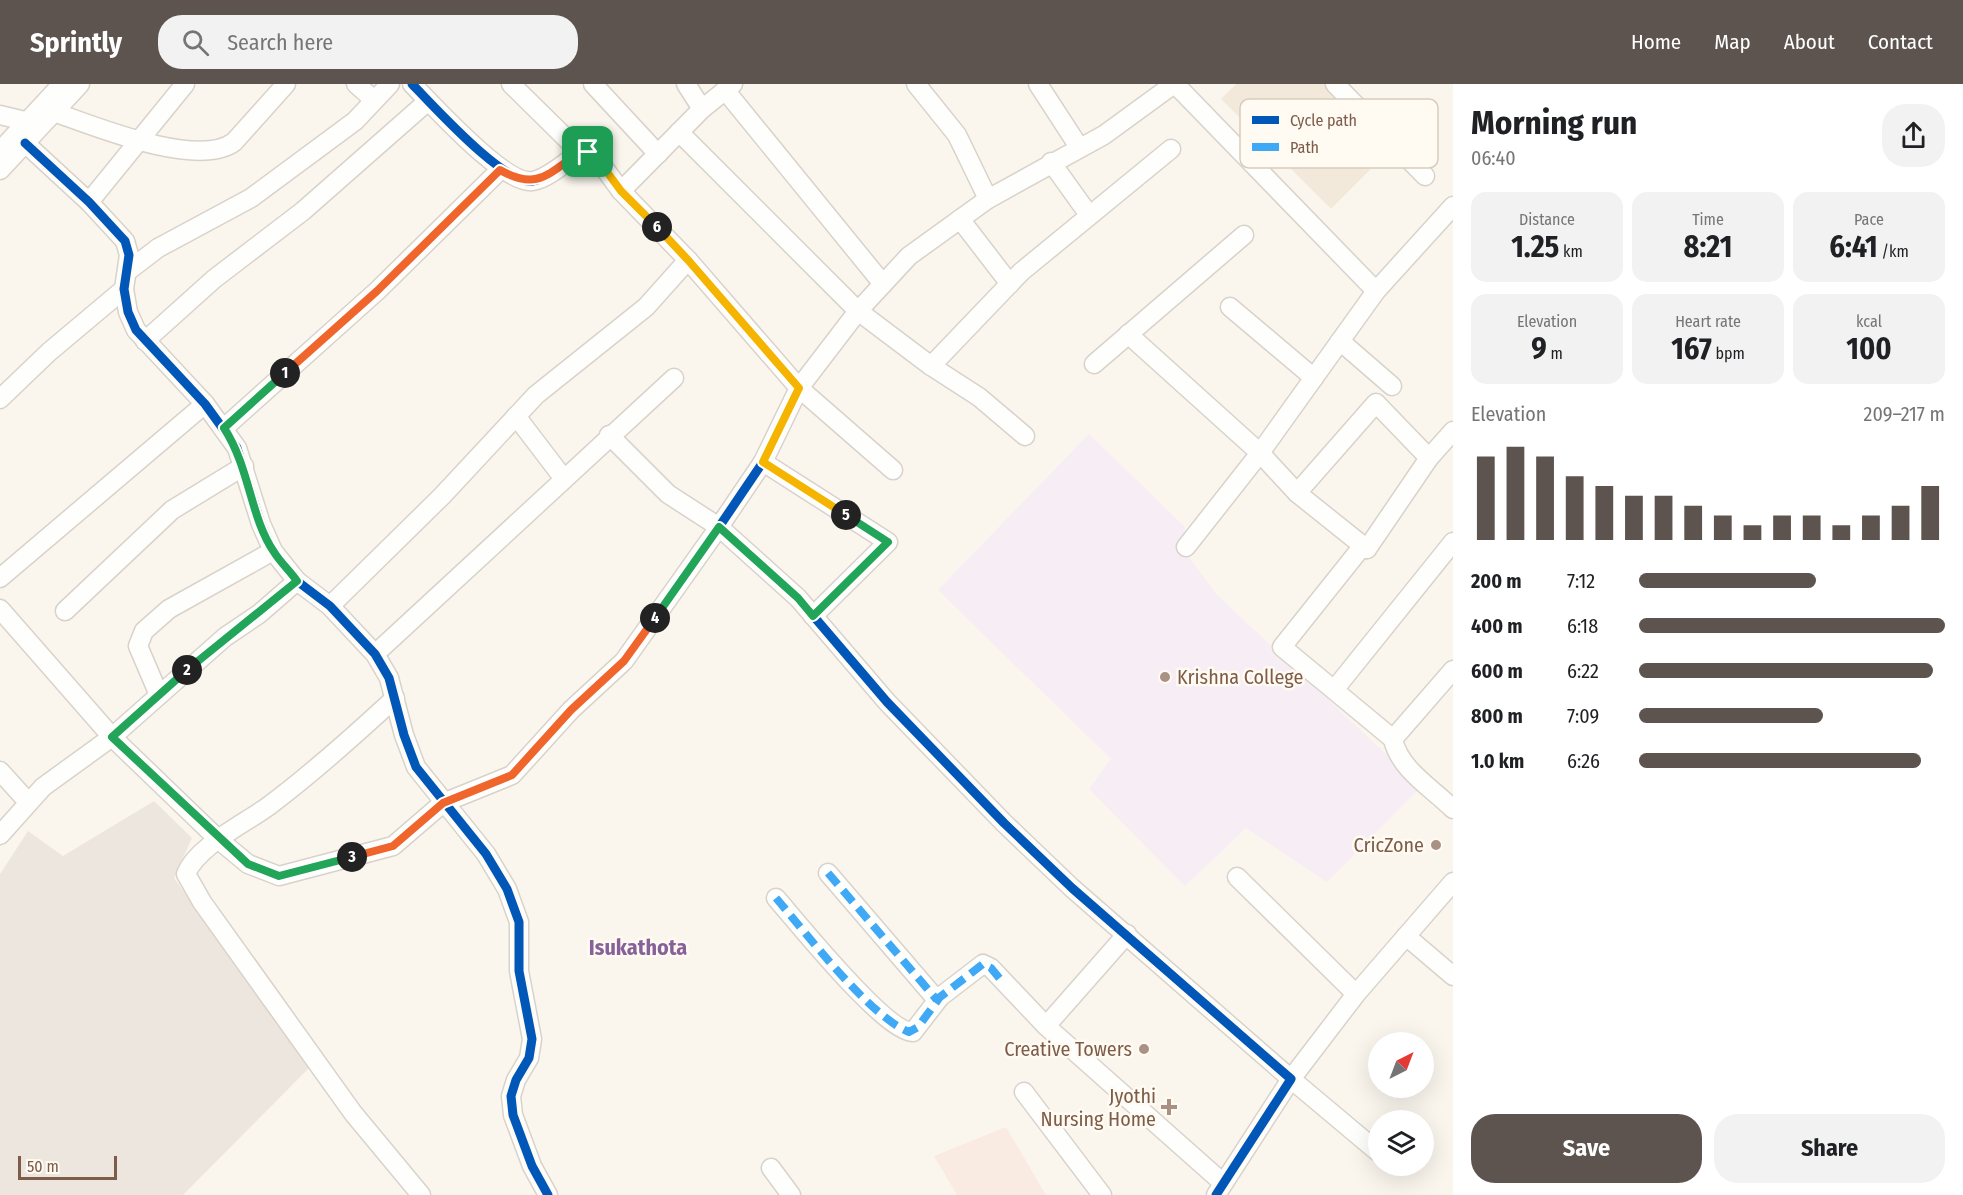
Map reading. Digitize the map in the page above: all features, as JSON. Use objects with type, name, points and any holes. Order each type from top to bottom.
[{"type":"street","points":[[0,151],[62,84]]},
{"type":"street","points":[[0,170],[80,84]]},
{"type":"street","points":[[89,202],[185,84]]},
{"type":"street","points":[[0,115],[29,122],[54,112],[138,141],[209,152],[226,148],[244,132],[286,84]]},
{"type":"street","points":[[356,84],[374,100]]},
{"type":"street","points":[[128,270],[158,248],[251,198],[355,120],[390,84]]},
{"type":"street","points":[[412,84],[500,170],[518,180],[533,181],[580,152],[588,152],[596,157],[621,191],[688,260],[799,388],[893,470]]},
{"type":"street","points":[[511,84],[580,152]]},
{"type":"street","points":[[593,84],[658,154]]},
{"type":"street","points":[[686,84],[702,109]]},
{"type":"street","points":[[916,84],[957,135],[988,199]]},
{"type":"street","points":[[1038,84],[1079,147]]},
{"type":"street","points":[[0,609],[112,737],[219,840],[248,864],[279,876],[393,846],[443,803],[504,779],[521,768],[571,710],[624,661],[763,462],[799,388],[858,311],[909,256],[988,199],[1051,162],[1104,135],[1174,84],[1240,152]]},
{"type":"street","points":[[1335,84],[1350,99]]},
{"type":"street","points":[[621,191],[702,109],[729,87],[883,284]]},
{"type":"street","points":[[145,341],[214,279],[303,211],[428,101]]},
{"type":"street","points":[[679,132],[858,311],[931,366],[980,397],[1025,436]]},
{"type":"street","points":[[25,143],[89,202],[125,241],[129,255],[124,289],[128,312],[136,330],[204,404],[237,448],[261,524],[273,551],[297,581],[330,606],[375,654],[389,678],[404,735],[416,767],[486,854],[507,889],[519,922],[519,970],[532,1039],[528,1058],[516,1080],[511,1096],[513,1115],[532,1166],[548,1195]]},
{"type":"street","points":[[931,366],[1010,284],[1171,149]]},
{"type":"street","points":[[1051,162],[1089,216]]},
{"type":"street","points":[[1256,168],[1376,291]]},
{"type":"street","points":[[1417,168],[1425,176]]},
{"type":"street","points":[[224,428],[377,291],[500,170]]},
{"type":"street","points":[[1186,548],[1260,453],[1376,291],[1453,206]]},
{"type":"street","points":[[960,219],[1010,284]]},
{"type":"street","points":[[1094,364],[1244,235]]},
{"type":"street","points":[[125,241],[158,248]]},
{"type":"street","points":[[330,606],[442,496],[536,394],[646,307],[688,260]]},
{"type":"street","points":[[0,399],[49,352],[124,289]]},
{"type":"street","points":[[1230,308],[1314,378]]},
{"type":"street","points":[[1128,334],[1260,453],[1297,493],[1367,549]]},
{"type":"street","points":[[1340,341],[1392,387]]},
{"type":"street","points":[[375,654],[609,435],[674,378]]},
{"type":"street","points":[[1297,493],[1376,403],[1429,458]]},
{"type":"street","points":[[0,578],[204,404]]},
{"type":"street","points":[[516,416],[564,479]]},
{"type":"street","points":[[1367,549],[1429,458],[1453,431]]},
{"type":"street","points":[[609,435],[668,494],[719,527],[798,598],[887,702],[1004,823],[1072,888],[1368,1144]]},
{"type":"street","points":[[763,462],[888,542],[813,616]]},
{"type":"street","points":[[65,611],[172,510],[244,466]]},
{"type":"street","points":[[1334,690],[1453,542]]},
{"type":"street","points":[[1367,549],[1361,548],[1282,647],[1393,739],[1395,750],[1408,768],[1453,809]]},
{"type":"street","points":[[159,694],[138,645],[144,631],[170,609],[273,551]]},
{"type":"street","points":[[0,835],[43,787],[112,737],[225,637],[259,614],[297,581]]},
{"type":"street","points":[[1393,739],[1453,670]]},
{"type":"street","points":[[396,698],[269,806],[219,840],[189,868],[186,874],[191,886],[353,1113],[421,1195]]},
{"type":"street","points":[[0,771],[28,802]]},
{"type":"street","points":[[828,873],[937,1000]]},
{"type":"street","points":[[1237,877],[1356,994]]},
{"type":"street","points":[[776,898],[857,990],[903,1030],[913,1032],[937,1000],[955,983],[983,964],[991,968],[1046,1026],[1220,1189],[1291,1079],[1356,994],[1453,882]]},
{"type":"street","points":[[1046,1026],[1127,934]]},
{"type":"street","points":[[1406,936],[1453,976]]},
{"type":"street","points":[[1024,1092],[1102,1195]]},
{"type":"street","points":[[771,1168],[791,1195]]},
{"type":"shaded area","points":[[1236,84],[1329,84],[1344,99],[1240,99],[1240,118],[1221,99]]},
{"type":"shaded area","points":[[1290,168],[1372,168],[1331,209]]},
{"type":"shaded area","name":"Krishna College","points":[[1089,434],[1185,527],[1182,548],[1217,595],[1421,787],[1327,882],[1246,828],[1185,886],[1089,789],[1111,759],[938,590]]},
{"type":"shaded area","points":[[154,801],[192,838],[174,878],[309,1068],[183,1195],[0,1195],[0,874],[28,831],[63,856]]},
{"type":"shaded area","points":[[1006,1127],[1046,1195],[957,1195],[934,1156]]},
{"type":"marked path","points":[[828,873],[937,1000]]},
{"type":"marked path","points":[[776,898],[857,992],[893,1023],[909,1032],[918,1027],[940,997],[983,964],[991,968],[1000,979]]},
{"type":"cycle path","points":[[412,84],[488,158],[505,171],[521,179],[533,181],[539,179],[558,169],[580,152],[588,152],[596,157],[621,191],[688,260],[799,388],[763,462],[719,527],[798,598],[887,702],[1004,823],[1072,888],[1291,1079],[1216,1195]]},
{"type":"cycle path","points":[[25,143],[89,202],[125,241],[129,255],[124,289],[128,312],[136,330],[205,404],[237,448],[261,524],[273,551],[297,581],[330,606],[375,654],[389,678],[404,735],[416,767],[486,854],[507,889],[519,922],[519,971],[532,1039],[529,1058],[516,1080],[511,1096],[513,1115],[532,1166],[548,1195]]},
{"type":"place","name":"Krishna College","points":[[1165,677]]},
{"type":"place","name":"CricZone","points":[[1436,845]]},
{"type":"place","name":"Creative Towers","points":[[1144,1049]]},
{"type":"place","name":"Jyothi Nursing Home","points":[[1169,1107]]},
{"type":"district","name":"Isukathota","points":[[638,947]]},
{"type":"route","points":[[580,152],[588,152],[596,157],[621,191],[688,260],[799,388],[763,462],[888,542],[813,616],[798,598],[719,527],[624,661],[571,710],[521,768],[512,775],[443,803],[393,846],[279,876],[248,864],[219,840],[112,737],[225,637],[259,614],[297,581],[273,551],[261,524],[237,448],[224,428],[377,291],[500,170],[518,180],[533,181],[580,152]]}]
